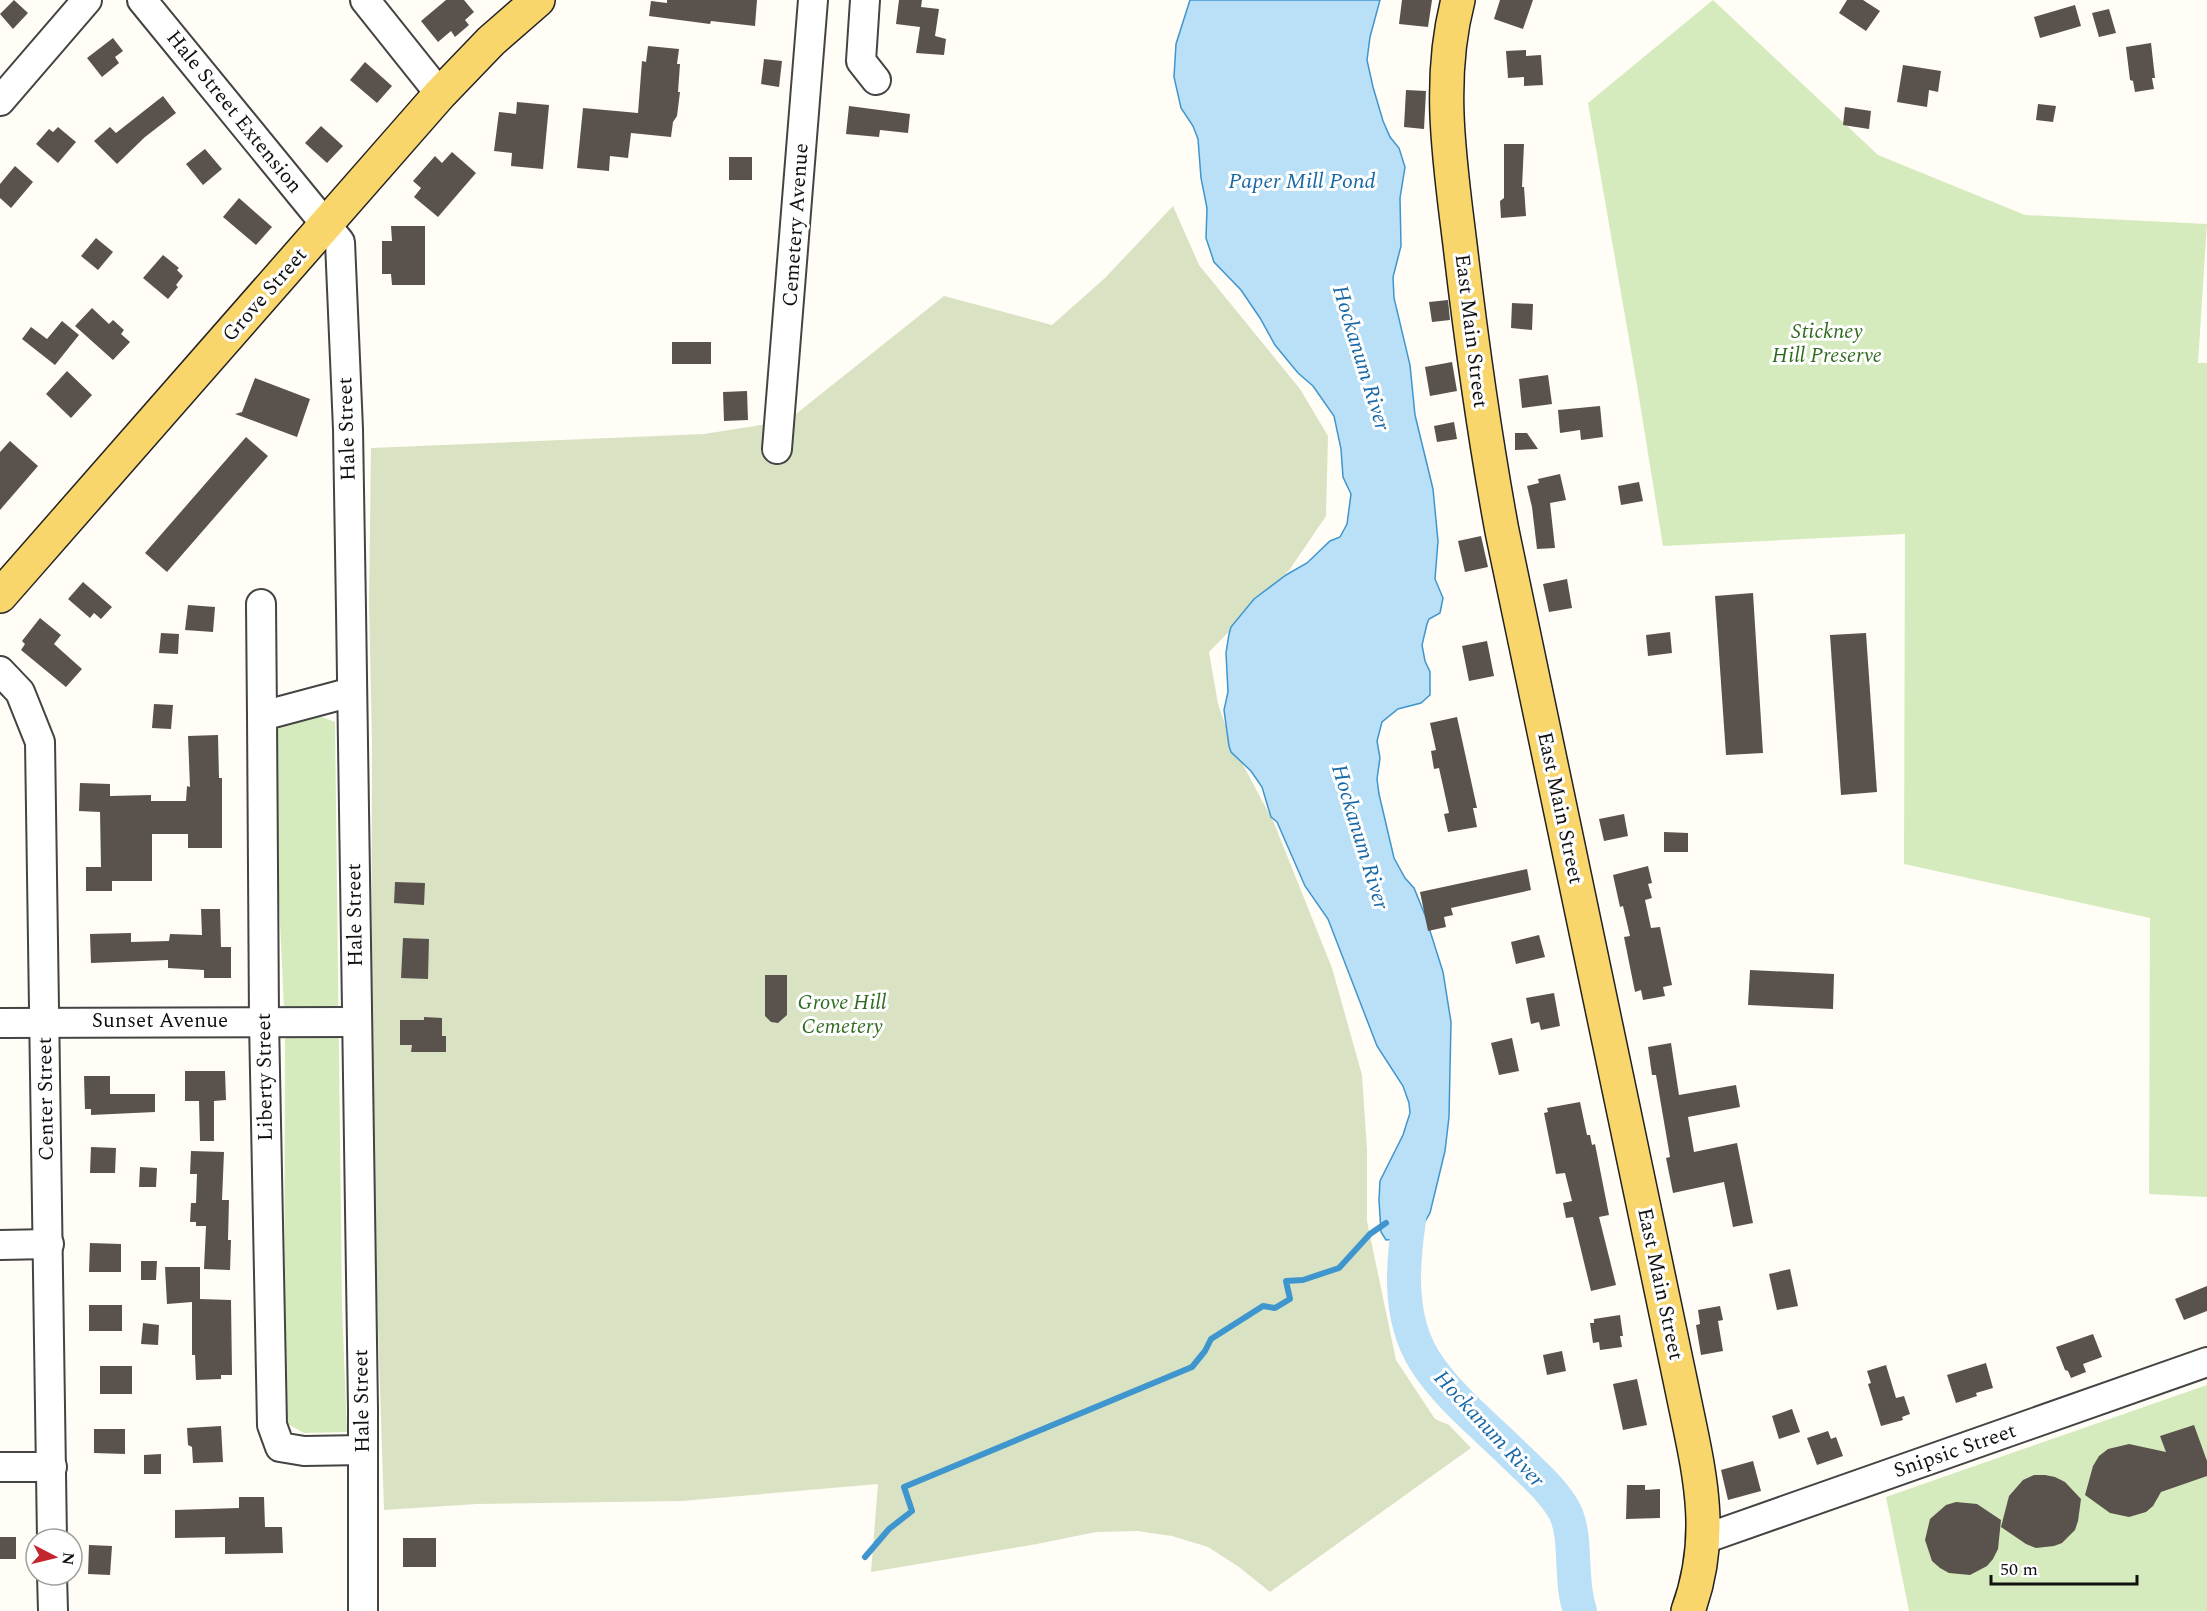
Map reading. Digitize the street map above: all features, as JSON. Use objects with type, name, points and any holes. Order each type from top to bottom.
[{"type":"main road","name":"Grove Street","points":[[0,596],[440,94],[491,41],[538,0]]},
{"type":"main road","name":"East Main Street","points":[[1458,0],[1447,66],[1447,121],[1466,297],[1484,428],[1502,531],[1702,1495],[1704,1539],[1699,1576],[1688,1611]]},
{"type":"street","points":[[0,101],[87,0]]},
{"type":"street","name":"Hale Street Extension","points":[[141,0],[326,225]]},
{"type":"street","points":[[364,0],[440,94]]},
{"type":"street","name":"Cemetery Avenue","points":[[777,449],[813,0]]},
{"type":"street","points":[[865,0],[861,61],[876,80]]},
{"type":"street","name":"Hale Street","points":[[326,225],[340,242],[348,429],[363,1450],[363,1611]]},
{"type":"street","name":"Liberty Street","points":[[261,604],[264,1021],[272,1425],[280,1447],[304,1451],[363,1450]]},
{"type":"street","name":"Center Street","points":[[0,671],[20,692],[40,741],[52,1527]]},
{"type":"street","points":[[261,716],[352,692]]},
{"type":"street","name":"Sunset Avenue","points":[[0,1023],[356,1022]]},
{"type":"street","points":[[0,1245],[49,1244]]},
{"type":"street","name":"Snipsic Street","points":[[1704,1539],[2207,1362]]},
{"type":"street","points":[[0,1467],[52,1467]]},
{"type":"street","points":[[52,1587],[53,1611]]},
{"type":"green space","name":"Stickney Hill Preserve","points":[[1713,0],[1878,155],[2025,215],[2207,224],[2198,363],[2207,363],[2207,1197],[2149,1194],[2150,918],[1904,864],[1905,534],[1663,546],[1588,103]]},
{"type":"green space","name":"Grove Hill Cemetery","points":[[1173,206],[1199,265],[1300,389],[1328,436],[1326,516],[1290,569],[1209,652],[1218,704],[1232,744],[1274,823],[1332,968],[1362,1075],[1367,1150],[1367,1221],[1396,1360],[1435,1419],[1449,1425],[1471,1448],[1270,1592],[1239,1567],[1208,1547],[1172,1536],[1137,1531],[1096,1532],[871,1572],[878,1484],[682,1501],[477,1504],[384,1510],[371,1112],[372,742],[369,602],[371,448],[704,434],[787,421],[944,296],[1052,325],[1105,278]]},
{"type":"green space","points":[[301,709],[335,722],[342,1306],[347,1432],[304,1433],[284,1422],[285,1030],[272,751],[273,720]]},
{"type":"green space","points":[[2207,1385],[2207,1611],[1909,1611],[1886,1497]]},
{"type":"water","name":"Paper Mill Pond","points":[[1190,0],[1380,0],[1370,37],[1367,60],[1383,121],[1390,137],[1399,148],[1405,167],[1400,198],[1401,246],[1393,277],[1394,298],[1410,365],[1415,415],[1433,489],[1438,541],[1435,579],[1443,598],[1440,613],[1429,619],[1422,645],[1430,672],[1430,695],[1421,703],[1398,709],[1382,722],[1377,741],[1380,758],[1377,779],[1379,794],[1394,858],[1405,878],[1414,888],[1425,915],[1443,972],[1451,1022],[1449,1117],[1445,1151],[1430,1213],[1419,1232],[1406,1238],[1386,1240],[1381,1232],[1379,1200],[1380,1181],[1403,1135],[1410,1113],[1403,1086],[1377,1046],[1328,919],[1305,886],[1277,822],[1271,817],[1262,787],[1251,771],[1231,752],[1229,746],[1224,710],[1228,692],[1226,653],[1231,627],[1254,599],[1286,575],[1307,563],[1330,541],[1340,537],[1347,524],[1351,494],[1343,477],[1341,449],[1334,416],[1313,386],[1298,373],[1275,345],[1241,290],[1214,262],[1206,238],[1207,208],[1201,178],[1198,139],[1193,126],[1181,108],[1174,77],[1176,44]]},
{"type":"building","points":[[14,0],[28,13],[13,29],[0,14]]},
{"type":"building","points":[[446,0],[464,0],[474,12],[465,20],[469,25],[455,37],[451,31],[438,42],[421,21]]},
{"type":"building","points":[[667,0],[757,0],[755,26],[711,21],[710,24],[649,16],[651,1],[667,3]]},
{"type":"building","points":[[899,0],[922,0],[921,7],[939,9],[935,36],[946,39],[944,55],[916,53],[920,27],[896,24]]},
{"type":"building","points":[[1402,0],[1432,0],[1428,27],[1399,24]]},
{"type":"building","points":[[1500,0],[1533,0],[1523,29],[1494,19]]},
{"type":"building","points":[[1847,0],[1863,0],[1880,11],[1866,31],[1839,13]]},
{"type":"building","points":[[2075,5],[2081,26],[2040,38],[2034,17]]},
{"type":"building","points":[[2109,9],[2116,33],[2099,37],[2092,13]]},
{"type":"building","points":[[113,38],[123,51],[115,57],[119,63],[102,77],[87,58]]},
{"type":"building","points":[[2151,43],[2154,89],[2135,92],[2133,81],[2130,80],[2126,47]]},
{"type":"building","points":[[648,46],[679,49],[677,64],[680,64],[678,92],[680,92],[671,137],[631,133],[628,158],[610,156],[609,171],[577,168],[583,108],[638,113],[642,61],[646,62]]},
{"type":"building","points":[[1526,50],[1526,56],[1541,55],[1543,85],[1524,86],[1524,77],[1508,78],[1506,51]]},
{"type":"building","points":[[764,59],[782,61],[779,87],[761,84]]},
{"type":"building","points":[[365,62],[392,86],[377,103],[350,80]]},
{"type":"building","points":[[1903,65],[1941,71],[1938,92],[1929,90],[1927,107],[1897,102]]},
{"type":"building","points":[[1406,90],[1426,91],[1424,129],[1404,127]]},
{"type":"building","points":[[163,96],[176,113],[145,137],[117,164],[94,141],[110,127],[116,133]]},
{"type":"building","points":[[517,102],[549,105],[543,169],[511,166],[512,153],[494,151],[499,112],[516,114]]},
{"type":"building","points":[[2038,104],[2056,106],[2053,122],[2036,120]]},
{"type":"building","points":[[849,106],[910,114],[908,133],[880,130],[879,137],[846,134]]},
{"type":"building","points":[[1845,107],[1871,111],[1869,129],[1843,125]]},
{"type":"building","points":[[321,126],[343,146],[327,163],[305,143]]},
{"type":"building","points":[[58,127],[76,142],[58,163],[36,144],[49,129],[53,132]]},
{"type":"building","points":[[1504,144],[1524,144],[1522,187],[1524,187],[1526,216],[1501,218],[1500,201],[1504,198]]},
{"type":"building","points":[[205,149],[222,169],[203,185],[186,164]]},
{"type":"building","points":[[452,152],[476,173],[438,217],[414,197],[421,188],[413,181],[435,156],[442,163]]},
{"type":"building","points":[[729,157],[752,157],[752,180],[729,180]]},
{"type":"building","points":[[15,166],[33,182],[11,208],[0,198],[0,184]]},
{"type":"building","points":[[239,198],[272,227],[256,245],[223,217]]},
{"type":"building","points":[[391,226],[425,226],[425,285],[392,285],[391,274],[382,274],[382,241],[392,241]]},
{"type":"building","points":[[96,238],[113,252],[98,270],[81,256]]},
{"type":"building","points":[[163,255],[179,268],[177,270],[183,276],[176,285],[178,287],[168,299],[143,278]]},
{"type":"building","points":[[1448,300],[1450,320],[1432,322],[1429,302]]},
{"type":"building","points":[[1512,303],[1533,304],[1532,330],[1511,328]]},
{"type":"building","points":[[92,308],[109,324],[113,320],[124,330],[121,334],[130,342],[113,360],[75,326]]},
{"type":"building","points":[[62,321],[79,335],[55,365],[22,339],[31,327],[47,339]]},
{"type":"building","points":[[672,342],[711,342],[711,364],[672,364]]},
{"type":"building","points":[[1452,362],[1457,391],[1430,396],[1425,367]]},
{"type":"building","points":[[67,371],[92,395],[71,418],[46,394]]},
{"type":"building","points":[[1548,375],[1552,404],[1522,408],[1519,379]]},
{"type":"building","points":[[255,378],[310,399],[297,437],[235,414],[242,412]]},
{"type":"building","points":[[747,391],[748,420],[724,421],[723,392]]},
{"type":"building","points":[[1600,406],[1603,437],[1581,440],[1580,430],[1560,433],[1558,410]]},
{"type":"building","points":[[1454,422],[1457,439],[1437,442],[1434,426]]},
{"type":"building","points":[[1515,433],[1527,433],[1538,449],[1515,450]]},
{"type":"building","points":[[246,437],[268,456],[167,572],[145,553]]},
{"type":"building","points":[[10,441],[38,466],[0,510],[0,452]]},
{"type":"building","points":[[1560,474],[1566,500],[1550,503],[1555,548],[1537,549],[1527,486],[1539,483],[1538,479]]},
{"type":"building","points":[[1639,482],[1643,501],[1621,505],[1618,486]]},
{"type":"building","points":[[1481,536],[1488,567],[1465,572],[1458,541]]},
{"type":"building","points":[[1567,579],[1572,608],[1549,612],[1543,584]]},
{"type":"building","points":[[83,582],[112,607],[101,619],[94,613],[90,618],[68,599]]},
{"type":"building","points":[[1753,593],[1763,753],[1726,755],[1715,596]]},
{"type":"building","points":[[188,605],[215,607],[213,632],[185,630]]},
{"type":"building","points":[[40,618],[61,635],[54,644],[82,669],[66,687],[21,650],[25,644],[22,641]]},
{"type":"building","points":[[1670,632],[1672,653],[1648,656],[1646,635]]},
{"type":"building","points":[[161,633],[179,634],[178,654],[159,653]]},
{"type":"building","points":[[1866,633],[1877,792],[1841,795],[1830,635]]},
{"type":"building","points":[[1487,641],[1494,676],[1469,681],[1462,646]]},
{"type":"building","points":[[154,704],[173,705],[171,729],[152,728]]},
{"type":"building","points":[[1457,717],[1477,808],[1473,808],[1477,827],[1448,832],[1444,814],[1449,813],[1439,768],[1434,769],[1431,751],[1436,750],[1430,723]]},
{"type":"building","points":[[218,735],[219,778],[222,778],[222,848],[188,848],[188,834],[152,834],[152,881],[112,881],[112,891],[86,891],[86,867],[101,867],[100,812],[79,811],[80,783],[110,784],[110,796],[151,795],[151,801],[186,801],[187,786],[190,787],[188,736]]},
{"type":"building","points":[[1624,814],[1628,836],[1604,841],[1599,819]]},
{"type":"building","points":[[1664,832],[1688,833],[1688,852],[1664,852]]},
{"type":"building","points":[[1648,866],[1652,883],[1648,884],[1652,898],[1645,900],[1651,928],[1660,927],[1672,985],[1663,987],[1665,996],[1643,1000],[1641,990],[1635,992],[1624,937],[1630,936],[1623,906],[1620,907],[1613,875]]},
{"type":"building","points":[[1527,869],[1531,890],[1451,908],[1453,915],[1444,917],[1446,927],[1428,931],[1420,892]]},
{"type":"building","points":[[395,882],[425,883],[424,905],[394,903]]},
{"type":"building","points":[[201,909],[220,909],[221,947],[231,947],[231,978],[204,978],[204,970],[168,968],[168,960],[91,963],[90,934],[131,933],[131,942],[169,941],[170,934],[202,935]]},
{"type":"building","points":[[1539,935],[1545,957],[1516,964],[1511,942]]},
{"type":"building","points":[[403,938],[429,939],[428,979],[401,978]]},
{"type":"building","points":[[1750,970],[1834,974],[1833,1009],[1748,1005]]},
{"type":"building","points":[[765,975],[787,975],[787,1015],[778,1023],[771,1022],[765,1016]]},
{"type":"building","points":[[1554,993],[1560,1026],[1541,1030],[1539,1022],[1531,1024],[1526,998]]},
{"type":"building","points":[[424,1017],[442,1018],[442,1036],[446,1036],[446,1052],[411,1052],[412,1045],[400,1045],[400,1020],[424,1020]]},
{"type":"building","points":[[1512,1038],[1519,1071],[1499,1075],[1491,1043]]},
{"type":"building","points":[[1671,1043],[1679,1095],[1736,1085],[1740,1107],[1688,1117],[1694,1152],[1737,1143],[1753,1223],[1733,1227],[1724,1182],[1673,1193],[1666,1158],[1670,1157],[1656,1075],[1652,1075],[1648,1047]]},
{"type":"building","points":[[185,1071],[225,1071],[226,1100],[214,1101],[214,1141],[200,1141],[199,1101],[185,1101]]},
{"type":"building","points":[[84,1076],[110,1076],[110,1094],[155,1094],[155,1112],[91,1115],[91,1109],[85,1109]]},
{"type":"building","points":[[1580,1102],[1587,1135],[1590,1135],[1592,1145],[1595,1144],[1609,1215],[1599,1217],[1616,1285],[1591,1291],[1573,1217],[1566,1218],[1563,1203],[1572,1201],[1565,1173],[1556,1174],[1544,1113],[1548,1112],[1547,1108]]},
{"type":"building","points":[[91,1147],[116,1148],[115,1173],[90,1173]]},
{"type":"building","points":[[191,1151],[224,1152],[222,1200],[229,1200],[230,1270],[204,1269],[206,1226],[196,1226],[196,1222],[190,1222],[191,1203],[196,1203],[197,1174],[190,1174]]},
{"type":"building","points":[[140,1167],[157,1168],[156,1187],[139,1187]]},
{"type":"building","points":[[90,1243],[121,1244],[121,1272],[89,1272]]},
{"type":"building","points":[[141,1261],[157,1261],[156,1280],[141,1280]]},
{"type":"building","points":[[165,1267],[200,1267],[200,1299],[231,1300],[232,1375],[221,1375],[221,1379],[196,1380],[195,1355],[192,1355],[192,1302],[167,1304]]},
{"type":"building","points":[[1790,1269],[1798,1306],[1777,1310],[1769,1274]]},
{"type":"building","points":[[2207,1286],[2207,1311],[2184,1320],[2175,1299]]},
{"type":"building","points":[[89,1305],[122,1305],[122,1331],[89,1331]]},
{"type":"building","points":[[1720,1306],[1723,1320],[1718,1321],[1723,1351],[1701,1355],[1696,1325],[1700,1324],[1698,1310]]},
{"type":"building","points":[[1620,1315],[1622,1347],[1600,1350],[1599,1342],[1593,1343],[1590,1323],[1594,1323],[1594,1319]]},
{"type":"building","points":[[143,1323],[159,1325],[158,1345],[141,1344]]},
{"type":"building","points":[[2093,1334],[2102,1357],[2083,1364],[2086,1372],[2071,1378],[2065,1370],[2056,1347]]},
{"type":"building","points":[[1562,1351],[1566,1371],[1547,1375],[1543,1355]]},
{"type":"building","points":[[1986,1363],[1993,1388],[1956,1403],[1947,1375]]},
{"type":"building","points":[[1886,1365],[1896,1398],[1904,1396],[1910,1414],[1902,1417],[1903,1420],[1881,1426],[1868,1384],[1871,1383],[1867,1371]]},
{"type":"building","points":[[100,1366],[132,1366],[132,1394],[100,1394]]},
{"type":"building","points":[[1637,1379],[1647,1425],[1623,1430],[1613,1384]]},
{"type":"building","points":[[1792,1409],[1800,1432],[1779,1439],[1772,1416]]},
{"type":"building","points":[[2194,1425],[2207,1461],[2207,1476],[2161,1492],[2153,1506],[2146,1512],[2129,1517],[2110,1513],[2085,1495],[2093,1466],[2099,1456],[2108,1449],[2129,1444],[2166,1452],[2160,1436]]},
{"type":"building","points":[[221,1426],[223,1462],[193,1463],[192,1447],[188,1445],[187,1428]]},
{"type":"building","points":[[94,1429],[125,1429],[125,1454],[94,1453]]},
{"type":"building","points":[[1828,1431],[1831,1439],[1836,1437],[1843,1456],[1817,1465],[1807,1438]]},
{"type":"building","points":[[161,1454],[161,1474],[144,1474],[144,1455]]},
{"type":"building","points":[[1753,1461],[1761,1491],[1728,1500],[1721,1470]]},
{"type":"building","points":[[2034,1475],[2055,1477],[2065,1482],[2081,1499],[2075,1530],[2062,1543],[2054,1546],[2036,1548],[2001,1527],[2009,1496],[2023,1480]]},
{"type":"building","points":[[1627,1485],[1645,1485],[1645,1490],[1660,1489],[1660,1518],[1626,1519]]},
{"type":"building","points":[[239,1497],[264,1497],[265,1527],[282,1527],[283,1553],[225,1554],[225,1537],[175,1538],[175,1510],[239,1508]]},
{"type":"building","points":[[1956,1502],[1977,1504],[2001,1520],[1998,1549],[1993,1559],[1987,1566],[1970,1575],[1949,1573],[1940,1568],[1932,1561],[1925,1540],[1930,1519],[1946,1505]]},
{"type":"building","points":[[0,1537],[16,1537],[16,1559],[0,1559]]},
{"type":"building","points":[[403,1538],[436,1538],[436,1567],[403,1567]]},
{"type":"building","points":[[89,1545],[112,1546],[110,1575],[88,1574]]},
{"type":"waterway","name":"Hockanum River","points":[[1413,1192],[1404,1278],[1408,1321],[1415,1341],[1425,1361],[1443,1385],[1538,1478],[1560,1503],[1569,1523],[1575,1586],[1580,1611]]},
{"type":"waterway","points":[[865,1557],[889,1529],[912,1511],[904,1487],[1192,1367],[1211,1339],[1263,1306],[1275,1308],[1290,1299],[1286,1281],[1303,1280],[1339,1268],[1370,1234],[1386,1223]]}]
